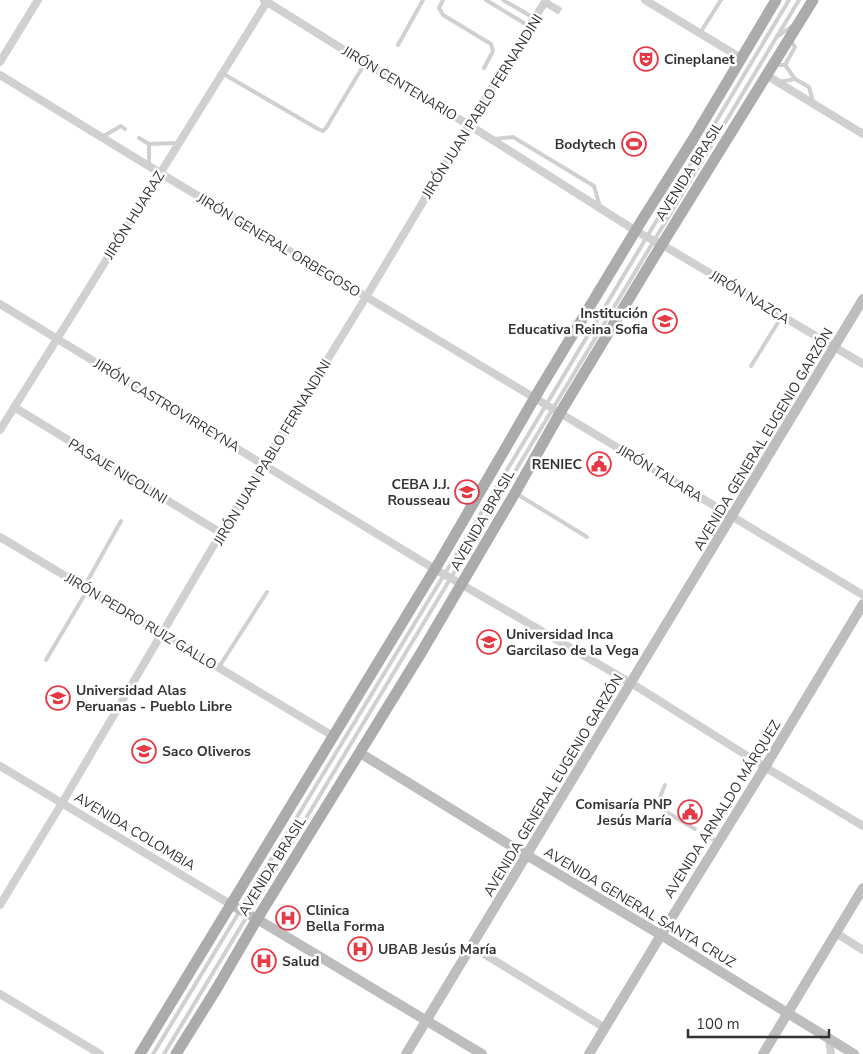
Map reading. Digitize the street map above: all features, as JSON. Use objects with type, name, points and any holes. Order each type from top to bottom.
[{"type":"main road","name":"AVENIDA BRASIL","points":[[140,1054],[360,754],[515,493],[741,58],[776,0]]},
{"type":"main road","name":"AVENIDA BRASIL","points":[[176,1054],[217,988],[244,912],[333,736],[443,574],[535,398],[760,85],[813,0]]},
{"type":"street","points":[[0,62],[38,0]]},
{"type":"street","name":"JIRÓN CENTENARIO","points":[[266,0],[649,238]]},
{"type":"street","name":"JIRÓN HUARAZ","points":[[0,430],[266,0]]},
{"type":"street","points":[[645,0],[741,58]]},
{"type":"street","name":"JIRÓN JUAN PABLO FERNANDINI","points":[[0,905],[221,533],[546,2]]},
{"type":"street","points":[[769,70],[778,82],[863,134]]},
{"type":"street","name":"JIRÓN GENERAL ORBEGOSO","points":[[0,75],[149,167],[557,411]]},
{"type":"street","name":"JIRÓN NAZCA","points":[[649,238],[863,364]]},
{"type":"street","name":"AVENIDA GENERAL EUGENIO GARZÓN","points":[[406,1054],[863,299]]},
{"type":"street","name":"JIRÓN CASTROVIRREYNA","points":[[0,304],[461,585],[631,683],[863,826]]},
{"type":"street","name":"PASAJE NICOLINI","points":[[14,407],[221,533]]},
{"type":"street","name":"JIRÓN TALARA","points":[[557,411],[863,595]]},
{"type":"street","name":"JIRÓN PEDRO RUIZ GALLO","points":[[0,537],[333,736]]},
{"type":"street","name":"AVENIDA ARNALDO MÁRQUEZ","points":[[589,1054],[863,604]]},
{"type":"street","name":"AVENIDA GENERAL SANTA CRUZ","points":[[360,754],[661,935],[854,1054]]},
{"type":"street","name":"AVENIDA COLOMBIA","points":[[0,766],[244,912]]},
{"type":"street","points":[[763,1054],[863,888]]},
{"type":"street","points":[[244,912],[482,1054]]},
{"type":"street","points":[[836,933],[863,950]]},
{"type":"street","points":[[471,946],[605,1028]]},
{"type":"street","points":[[0,994],[100,1054]]},
{"type":"street","points":[[829,1038],[831,1054]]},
{"type":"lane","points":[[398,45],[424,0]]},
{"type":"lane","points":[[443,0],[440,8],[443,15],[491,44],[493,50],[484,68]]},
{"type":"lane","points":[[486,0],[533,23]]},
{"type":"lane","points":[[504,0],[533,23]]},
{"type":"lane","points":[[700,33],[721,0]]},
{"type":"lane","name":"AVENIDA BRASIL","points":[[649,238],[789,0]]},
{"type":"lane","name":"AVENIDA BRASIL","points":[[164,1054],[244,912],[545,404],[649,238],[742,95],[799,0]]},
{"type":"lane","points":[[546,2],[559,10]]},
{"type":"lane","points":[[776,38],[802,18]]},
{"type":"lane","points":[[769,70],[785,65],[795,47],[789,38]]},
{"type":"lane","points":[[222,73],[323,131],[365,63]]},
{"type":"lane","points":[[785,65],[795,79],[809,87],[814,104]]},
{"type":"lane","points":[[778,82],[795,79]]},
{"type":"lane","points":[[742,95],[760,85]]},
{"type":"lane","points":[[102,137],[121,126],[126,129]]},
{"type":"lane","points":[[492,140],[513,136],[594,186],[601,208]]},
{"type":"lane","points":[[139,138],[149,144],[178,143]]},
{"type":"lane","points":[[149,144],[149,167]]},
{"type":"lane","points":[[751,366],[782,316]]},
{"type":"lane","name":"AVENIDA BRASIL","points":[[153,1054],[244,912],[443,574],[557,411]]},
{"type":"lane","points":[[515,493],[587,538]]},
{"type":"lane","points":[[46,660],[121,521]]},
{"type":"lane","points":[[219,667],[267,592]]},
{"type":"lane","points":[[665,785],[657,804],[658,807],[695,829]]},
{"type":"lane","points":[[702,833],[718,842]]},
{"type":"place","name":"Cineplanet","points":[[646,59]]},
{"type":"place","name":"Bodytech","points":[[634,144]]},
{"type":"place","name":"Institución Educativa Reina Sofia","points":[[665,321]]},
{"type":"place","name":"RENIEC","points":[[599,464]]},
{"type":"place","name":"CEBA J.J. Rousseau","points":[[467,492]]},
{"type":"place","name":"Universidad Inca Garcilaso de la Vega","points":[[489,642]]},
{"type":"place","name":"Universidad Alas Peruanas - Pueblo Libre","points":[[58,698]]},
{"type":"place","name":"Saco Oliveros","points":[[144,751]]},
{"type":"place","name":"Comisaría PNP Jesús María","points":[[690,812]]},
{"type":"place","name":"Clinica Bella Forma","points":[[288,918]]},
{"type":"place","name":"UBAB Jesús María","points":[[360,949]]},
{"type":"place","name":"Salud","points":[[264,961]]}]
